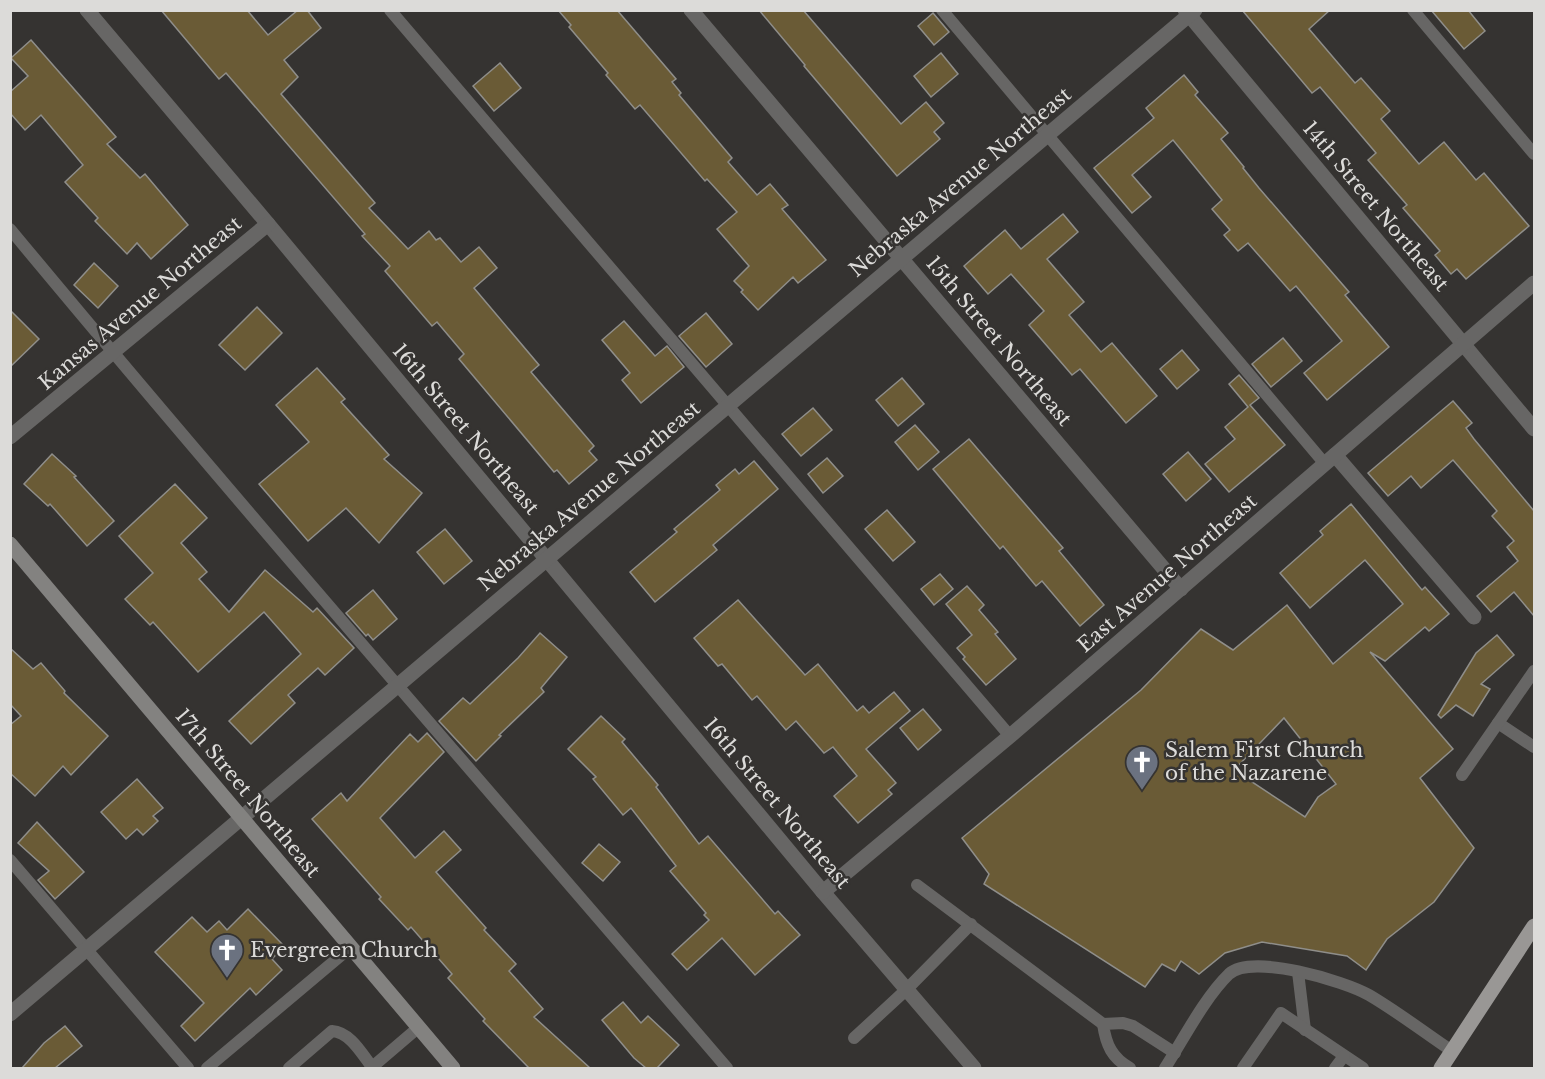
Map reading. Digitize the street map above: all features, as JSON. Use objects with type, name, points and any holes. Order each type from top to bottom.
[{"type":"main road","name":"17th Street Northeast","points":[[10,544],[453,1068]]},
{"type":"main road","points":[[1441,1068],[1534,926]]},
{"type":"street","name":"16th Street Northeast","points":[[87,10],[268,224],[823,892],[974,1068]]},
{"type":"street","name":"15th Street Northeast","points":[[691,10],[1181,589]]},
{"type":"street","name":"Nebraska Avenue Northeast","points":[[10,1014],[728,407],[1190,12]]},
{"type":"street","name":"14th Street Northeast","points":[[1190,12],[1534,429]]},
{"type":"street","name":"Kansas Avenue Northeast","points":[[10,437],[268,224]]},
{"type":"street","name":"East Avenue Northeast","points":[[823,892],[1011,736],[1534,283]]},
{"type":"street","points":[[1330,460],[1474,617]]},
{"type":"lane","points":[[390,10],[1011,736]]},
{"type":"lane","points":[[942,10],[1330,460]]},
{"type":"lane","points":[[1413,10],[1534,154]]},
{"type":"lane","points":[[10,229],[397,686],[727,1068]]},
{"type":"lane","points":[[1462,775],[1534,671]]},
{"type":"lane","points":[[1498,723],[1534,747]]},
{"type":"lane","points":[[10,860],[188,1068]]},
{"type":"lane","points":[[917,885],[1103,1024],[1123,1023],[1133,1026],[1175,1053]]},
{"type":"lane","points":[[854,1038],[906,990],[971,924]]},
{"type":"lane","points":[[207,1068],[351,947]]},
{"type":"lane","points":[[1168,1067],[1208,1000],[1230,973],[1264,965],[1329,979],[1368,995],[1452,1051]]},
{"type":"lane","points":[[1298,972],[1305,1030]]},
{"type":"lane","points":[[1243,1068],[1281,1014],[1363,1068]]},
{"type":"lane","points":[[1103,1024],[1106,1042],[1112,1053],[1130,1068]]},
{"type":"lane","points":[[289,1068],[332,1031],[348,1037],[371,1068],[418,1027]]},
{"type":"lane","points":[[1335,1068],[1344,1056]]},
{"type":"building","points":[[161,10],[247,10],[268,35],[298,10],[307,10],[321,28],[284,60],[298,77],[281,94],[375,203],[369,208],[408,249],[429,231],[436,240],[440,238],[461,262],[479,247],[497,268],[474,288],[539,365],[531,372],[594,446],[589,451],[597,460],[569,484],[557,470],[554,472],[459,359],[464,354],[437,322],[432,326],[385,271],[390,266],[362,236],[365,234],[226,73],[219,79]]},
{"type":"building","points":[[558,10],[617,10],[676,79],[672,82],[681,93],[679,95],[732,158],[728,162],[757,195],[770,184],[788,205],[782,209],[826,260],[798,283],[793,277],[758,310],[734,281],[749,266],[717,229],[737,212],[707,179],[705,181],[640,105],[635,109],[606,75],[608,73],[569,27],[571,25]]},
{"type":"building","points":[[759,10],[803,10],[901,124],[926,102],[944,123],[934,132],[940,139],[897,176]]},
{"type":"building","points":[[1242,10],[1330,10],[1309,29],[1355,83],[1361,78],[1390,111],[1381,119],[1419,164],[1444,142],[1476,180],[1484,173],[1529,226],[1466,279],[1457,269],[1451,274],[1435,255],[1440,251],[1403,208],[1407,205],[1368,160],[1376,153],[1320,87],[1312,93]]},
{"type":"building","points":[[1431,10],[1468,10],[1485,31],[1464,49]]},
{"type":"building","points":[[933,13],[949,32],[934,45],[918,26]]},
{"type":"building","points":[[31,40],[116,137],[107,144],[140,178],[145,174],[188,225],[151,259],[137,243],[127,254],[95,221],[98,218],[65,182],[83,165],[41,115],[25,130],[10,113],[10,92],[28,76],[11,58]]},
{"type":"building","points":[[941,53],[958,74],[931,97],[914,76]]},
{"type":"building","points":[[500,63],[521,88],[494,111],[473,86]]},
{"type":"building","points":[[1184,75],[1198,92],[1195,95],[1228,133],[1221,139],[1259,188],[1349,292],[1345,295],[1389,347],[1327,400],[1304,373],[1342,341],[1296,286],[1290,291],[1248,243],[1238,251],[1224,235],[1230,230],[1212,209],[1222,200],[1173,140],[1132,175],[1151,197],[1132,213],[1094,168],[1154,118],[1146,108]]},
{"type":"building","points":[[1063,214],[1078,232],[1047,259],[1084,302],[1069,315],[1101,352],[1112,343],[1157,396],[1126,423],[1080,369],[1072,375],[1029,325],[1044,311],[1011,274],[988,294],[964,266],[1005,230],[1021,249]]},
{"type":"building","points":[[94,263],[118,286],[98,308],[74,285]]},
{"type":"building","points":[[257,307],[282,333],[245,370],[219,345]]},
{"type":"building","points":[[10,310],[39,339],[10,367]]},
{"type":"building","points":[[706,313],[732,344],[706,367],[679,336]]},
{"type":"building","points":[[624,321],[655,356],[667,346],[684,367],[641,403],[622,380],[630,373],[602,340]]},
{"type":"building","points":[[1283,338],[1302,361],[1271,387],[1252,364]]},
{"type":"building","points":[[1182,350],[1199,370],[1177,389],[1160,369]]},
{"type":"building","points":[[317,368],[345,399],[341,402],[389,455],[384,459],[422,493],[379,543],[346,508],[308,541],[259,484],[309,442],[276,405]]},
{"type":"building","points":[[1239,375],[1259,398],[1250,405],[1285,445],[1229,492],[1205,464],[1235,439],[1225,427],[1248,407],[1229,384]]},
{"type":"building","points":[[902,378],[924,404],[898,426],[876,400]]},
{"type":"building","points":[[1453,401],[1472,423],[1466,428],[1474,439],[1534,511],[1534,616],[1514,592],[1491,612],[1477,596],[1518,561],[1507,547],[1514,541],[1492,516],[1497,511],[1453,460],[1421,488],[1411,476],[1388,496],[1368,473]]},
{"type":"building","points":[[813,408],[832,430],[801,456],[782,434]]},
{"type":"building","points":[[915,425],[939,452],[918,470],[895,442]]},
{"type":"building","points":[[969,439],[1063,548],[1059,551],[1104,605],[1080,626],[1042,581],[1036,586],[1003,546],[1000,549],[933,469]]},
{"type":"building","points":[[1188,452],[1211,479],[1186,501],[1163,474]]},
{"type":"building","points":[[52,454],[76,476],[74,477],[114,521],[87,546],[50,504],[48,506],[24,484]]},
{"type":"building","points":[[827,458],[843,476],[823,493],[808,474]]},
{"type":"building","points":[[754,461],[778,489],[713,545],[717,550],[655,602],[630,572],[677,532],[674,529],[720,490],[716,485],[735,469],[739,474]]},
{"type":"building","points":[[175,484],[207,518],[181,543],[207,572],[199,579],[229,612],[265,570],[313,612],[317,608],[354,648],[325,675],[318,668],[288,695],[295,703],[251,744],[229,721],[301,654],[264,612],[198,672],[153,622],[150,625],[125,599],[153,573],[119,536]]},
{"type":"building","name":"Salem First Church of the Nazarene","points":[[1351,504],[1422,590],[1425,587],[1449,614],[1429,631],[1425,627],[1385,661],[1370,652],[1453,749],[1420,778],[1474,848],[1434,902],[1387,939],[1366,970],[1347,956],[1262,942],[1225,953],[1199,974],[1181,961],[1175,971],[1162,964],[1145,987],[984,884],[989,874],[962,838],[1141,690],[1201,629],[1233,650],[1287,605],[1333,664],[1403,604],[1365,560],[1310,608],[1280,573],[1323,535],[1320,531]],"holes":[[[1284,718],[1336,784],[1318,797],[1305,817],[1234,770]]]},
{"type":"building","points":[[887,510],[915,542],[893,561],[865,529]]},
{"type":"building","points":[[445,529],[472,561],[444,584],[417,552]]},
{"type":"building","points":[[940,574],[953,589],[934,605],[921,589]]},
{"type":"building","points":[[967,586],[984,605],[979,610],[998,632],[995,634],[1016,659],[986,685],[963,659],[965,657],[957,648],[972,635],[946,604]]},
{"type":"building","points":[[373,590],[397,619],[373,640],[368,634],[366,636],[346,613]]},
{"type":"building","points":[[738,600],[805,675],[818,664],[857,711],[863,706],[869,713],[894,692],[910,711],[866,749],[896,783],[888,790],[892,794],[858,823],[834,796],[857,776],[833,747],[824,753],[796,721],[786,730],[757,696],[752,700],[722,664],[718,666],[694,638]]},
{"type":"building","points":[[540,633],[567,657],[541,688],[544,692],[499,735],[501,736],[476,761],[439,721],[463,698],[470,704],[518,658]]},
{"type":"building","points":[[1497,635],[1514,655],[1481,684],[1490,689],[1473,716],[1456,705],[1441,718],[1438,715],[1476,653]]},
{"type":"building","points":[[10,648],[33,669],[41,663],[65,691],[64,693],[108,736],[71,775],[63,766],[35,796],[10,773],[10,725],[21,716],[10,704]]},
{"type":"building","points":[[923,709],[941,730],[918,750],[900,728]]},
{"type":"building","points":[[601,716],[625,739],[622,742],[658,785],[656,787],[699,844],[708,836],[775,914],[778,911],[800,935],[755,975],[722,938],[687,970],[672,954],[709,920],[704,915],[706,913],[670,871],[676,866],[631,808],[623,815],[593,779],[596,777],[568,749]]},
{"type":"building","points":[[427,733],[444,752],[380,818],[415,858],[444,831],[461,850],[436,872],[486,928],[484,930],[516,964],[509,971],[543,1009],[534,1017],[590,1068],[529,1068],[483,1021],[485,1019],[448,978],[452,974],[411,927],[408,930],[379,899],[381,897],[312,819],[341,793],[347,801],[410,734],[418,742]]},
{"type":"building","points":[[137,779],[163,808],[153,816],[158,821],[143,835],[137,829],[126,839],[101,812]]},
{"type":"building","points":[[37,822],[84,872],[55,899],[38,880],[49,871],[18,843]]},
{"type":"building","points":[[599,844],[620,862],[603,881],[582,863]]},
{"type":"building","name":"Evergreen Church","points":[[248,909],[284,946],[272,959],[282,970],[256,995],[250,988],[195,1041],[181,1026],[204,1003],[155,952],[192,917],[207,932],[219,921],[227,930]]},
{"type":"building","points":[[623,1002],[641,1023],[648,1016],[679,1045],[657,1068],[646,1068],[634,1058],[602,1020]]},
{"type":"building","points":[[65,1026],[82,1046],[55,1068],[22,1068],[44,1043]]},
{"type":"place","name":"Salem First Church of the Nazarene","points":[[1142,791]]},
{"type":"place","name":"Evergreen Church","points":[[227,979]]}]
